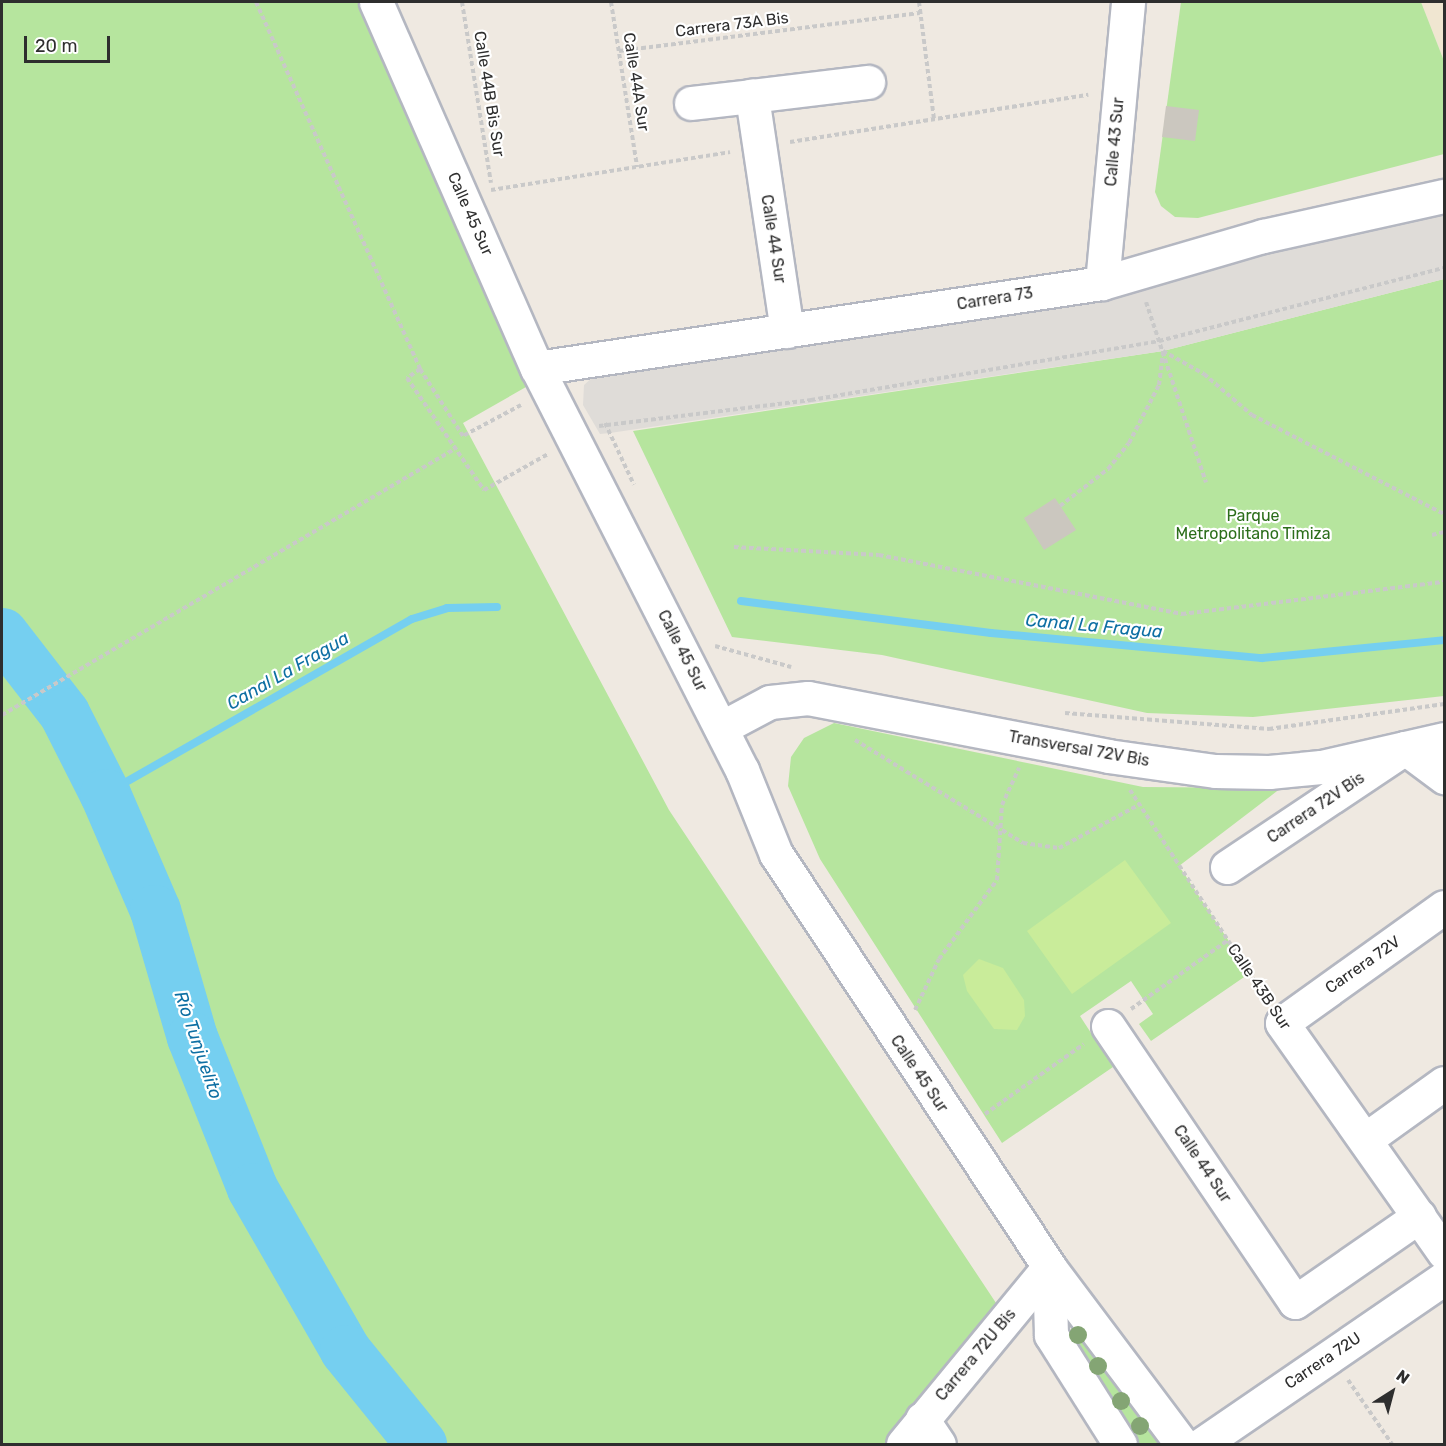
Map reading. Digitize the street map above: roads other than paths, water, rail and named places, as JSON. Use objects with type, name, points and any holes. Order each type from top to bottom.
[{"type":"street","name":"Calle 45 Sur","points":[[376,2],[543,379],[721,728],[776,854],[1049,1267],[1182,1444]]},
{"type":"street","name":"Calle 43 Sur","points":[[1102,283],[1128,2]]},
{"type":"street","points":[[691,103],[868,82]]},
{"type":"street","name":"Calle 44 Sur","points":[[752,96],[787,331]]},
{"type":"street","name":"Carrera 73","points":[[543,379],[787,331],[1102,283],[1263,236],[1444,196]]},
{"type":"street","name":"Transversal 72V Bis","points":[[721,728],[754,708],[785,698],[837,704],[1108,756],[1215,771],[1269,772],[1444,739]]},
{"type":"street","points":[[1405,748],[1444,777]]},
{"type":"street","name":"Carrera 72V Bis","points":[[1227,867],[1405,748]]},
{"type":"street","name":"Carrera 72V","points":[[1282,1023],[1444,907]]},
{"type":"street","name":"Calle 43B Sur","points":[[1282,1023],[1444,1254]]},
{"type":"street","name":"Calle 44 Sur","points":[[1108,1026],[1295,1302],[1419,1216]]},
{"type":"street","points":[[1365,1139],[1444,1083]]},
{"type":"street","points":[[1049,1267],[1051,1335],[1120,1444]]},
{"type":"street","name":"Carrera 72U Bis","points":[[922,1436],[1049,1267]]},
{"type":"street","name":"Carrera 72U","points":[[1202,1444],[1444,1278]]},
{"type":"waterway","name":"Canal La Fragua","points":[[741,601],[991,633],[1262,658],[1444,640]]},
{"type":"waterway","name":"Canal La Fragua","points":[[105,794],[412,619],[447,608],[497,607]]},
{"type":"waterway","name":"Río Tunjuelito","points":[[2,633],[64,713],[105,794],[155,910],[192,1037],[252,1188],[345,1350],[421,1444]]},
{"type":"park label","name":"Parque Metropolitano Timiza","points":[[1253,525]]}]
